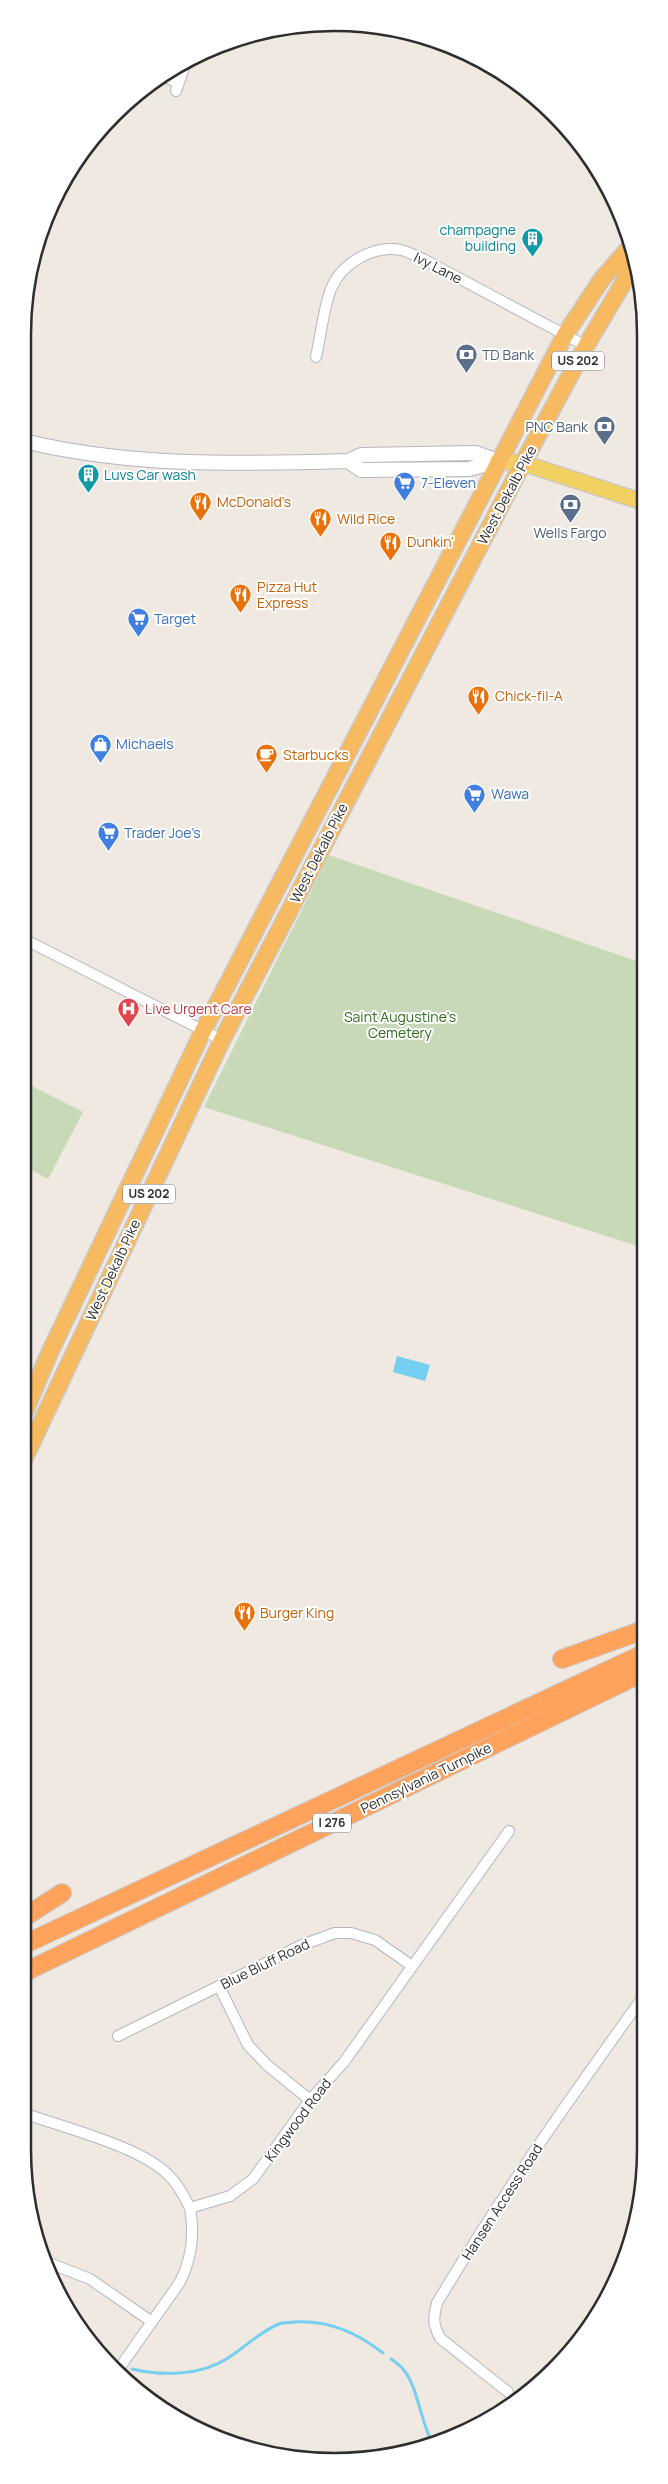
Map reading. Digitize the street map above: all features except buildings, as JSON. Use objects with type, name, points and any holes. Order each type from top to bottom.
[{"type":"highway","name":"West Dekalb Pike","points":[[31,1397],[50,1352],[203,1030],[341,762],[565,335],[602,279],[625,253]]},
{"type":"highway","name":"West Dekalb Pike","points":[[31,1444],[222,1040],[523,463],[586,346],[624,282],[629,268]]},
{"type":"highway","points":[[356,783],[352,765],[373,703]]},
{"type":"highway","points":[[332,826],[341,776],[341,762]]},
{"type":"highway","points":[[562,1659],[637,1632]]},
{"type":"highway","name":"Pennsylvania Turnpike","points":[[31,1942],[637,1656]]},
{"type":"highway","name":"Pennsylvania Turnpike","points":[[31,1969],[637,1675]]},
{"type":"highway","points":[[31,1913],[62,1893]]},
{"type":"main road","points":[[31,445],[155,461],[218,463],[348,461],[361,455],[476,453],[498,461],[523,463],[637,500]]},
{"type":"street","points":[[168,81],[177,87],[181,73]]},
{"type":"street","name":"Ivy Lane","points":[[316,357],[331,288],[341,273],[355,260],[370,253],[387,249],[402,250],[423,259],[586,346]]},
{"type":"street","points":[[31,943],[222,1040]]},
{"type":"street","name":"Kingwood Road","points":[[190,2208],[230,2196],[253,2180],[310,2100],[344,2062],[509,1831]]},
{"type":"street","name":"Blue Bluff Road","points":[[118,2036],[302,1945],[335,1933],[351,1933],[375,1940],[412,1966]]},
{"type":"street","points":[[219,1986],[248,2045],[266,2065],[310,2100]]},
{"type":"street","name":"Hansen Access Road","points":[[508,2392],[440,2338],[433,2318],[437,2304],[492,2214],[637,2005]]},
{"type":"street","points":[[31,2116],[127,2150],[153,2162],[175,2181],[190,2208],[193,2241],[187,2268],[121,2365]]},
{"type":"street","points":[[54,2265],[90,2279],[152,2322]]},
{"type":"green space","name":"Saint Augustine's Cemetery","points":[[329,855],[637,961],[637,1246],[204,1107]]},
{"type":"green space","points":[[31,1086],[83,1112],[48,1179],[31,1170]]},
{"type":"water","points":[[397,1356],[430,1365],[425,1381],[393,1372]]},
{"type":"waterway","points":[[132,2369],[156,2373],[181,2373],[206,2368],[228,2358],[272,2327],[281,2323],[294,2322],[330,2325],[352,2333],[383,2353]]},
{"type":"waterway","points":[[391,2359],[408,2376],[430,2437]]},
{"type":"place","name":"champagne building","points":[[532,257]]},
{"type":"place","name":"TD Bank","points":[[466,374]]},
{"type":"place","name":"PNC Bank","points":[[604,446]]},
{"type":"place","name":"Luvs Car wash","points":[[88,494]]},
{"type":"place","name":"7-Eleven","points":[[405,502]]},
{"type":"place","name":"McDonald's","points":[[201,521]]},
{"type":"place","name":"Wells Fargo","points":[[570,524]]},
{"type":"place","name":"Wild Rice","points":[[321,538]]},
{"type":"place","name":"Dunkin'","points":[[391,561]]},
{"type":"place","name":"Pizza Hut Express","points":[[241,614]]},
{"type":"place","name":"Target","points":[[138,638]]},
{"type":"place","name":"Chick-fil-A","points":[[479,715]]},
{"type":"place","name":"Michaels","points":[[100,763]]},
{"type":"place","name":"Starbucks","points":[[267,774]]},
{"type":"place","name":"Wawa","points":[[475,813]]},
{"type":"place","name":"Trader Joe's","points":[[108,852]]},
{"type":"place","name":"Live Urgent Care","points":[[129,1028]]},
{"type":"place","name":"Burger King","points":[[244,1632]]}]
